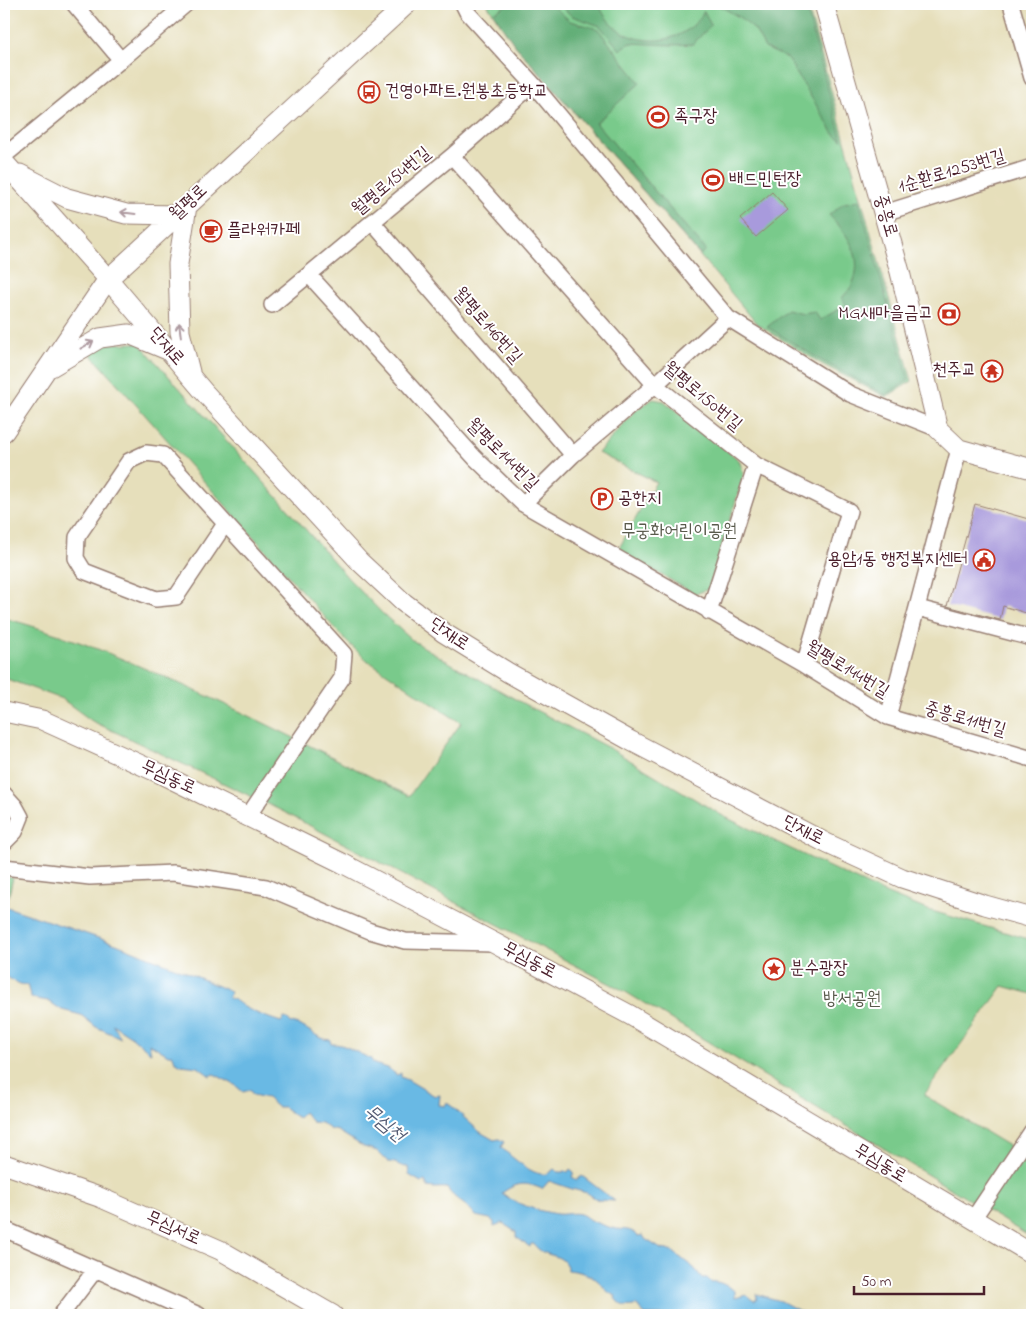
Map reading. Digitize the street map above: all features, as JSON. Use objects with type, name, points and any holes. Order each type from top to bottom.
[{"type":"street","points":[[74,4],[121,60]]},
{"type":"street","points":[[186,4],[121,60],[8,169],[66,198],[126,214],[181,211],[178,264],[180,332],[192,378]]},
{"type":"street","name":"월평로","points":[[4,432],[108,279],[408,4]]},
{"type":"street","points":[[463,4],[467,12],[533,84],[728,318],[850,394],[938,429],[960,449],[1032,469]]},
{"type":"street","name":"중흥로","points":[[824,4],[900,272],[938,429]]},
{"type":"street","points":[[1011,4],[1032,78]]},
{"type":"street","name":"월평로154번길","points":[[272,305],[452,156],[533,84]]},
{"type":"street","name":"월평로150번길","points":[[452,156],[656,385],[756,465],[849,511],[804,665]]},
{"type":"street","name":"1순환로1253번길","points":[[884,213],[1032,167]]},
{"type":"street","name":"단재로","points":[[8,169],[108,279],[192,378],[360,562],[403,602],[444,633],[509,673],[631,741],[828,844],[902,878],[1032,918]]},
{"type":"street","name":"월평로146번길","points":[[372,222],[573,454]]},
{"type":"street","name":"월평로144번길","points":[[308,275],[475,458],[523,504],[804,665],[888,717]]},
{"type":"street","points":[[523,504],[573,454],[656,385],[728,318]]},
{"type":"street","points":[[45,370],[100,338],[129,334],[168,350]]},
{"type":"street","points":[[888,717],[960,449]]},
{"type":"street","points":[[225,524],[176,597],[156,599],[84,571],[76,558],[77,538],[129,461],[146,453],[163,455],[344,654],[342,678],[248,816]]},
{"type":"street","points":[[709,612],[756,465]]},
{"type":"street","points":[[918,608],[1032,638]]},
{"type":"street","name":"무심동로","points":[[4,712],[42,720],[161,774],[342,863],[495,943],[630,1015],[1032,1254]]},
{"type":"street","name":"중흥로11번길","points":[[888,717],[1032,760]]},
{"type":"street","points":[[4,794],[16,806],[21,817],[16,832],[4,843]]},
{"type":"street","points":[[4,867],[90,877],[174,873],[266,887],[370,931],[405,941],[495,943]]},
{"type":"street","points":[[973,1219],[1032,1131]]},
{"type":"street","name":"무심서로","points":[[4,1164],[99,1197],[220,1250],[333,1315]]},
{"type":"street","points":[[5,1232],[96,1268],[197,1315]]},
{"type":"street","points":[[61,1315],[96,1268]]},
{"type":"green space","points":[[487,4],[807,4],[912,381],[886,397],[820,363],[757,324],[696,251],[514,44]]},
{"type":"green space","points":[[508,4],[551,4],[570,21],[598,29],[640,83],[596,123],[706,250],[700,255],[514,44],[493,13]]},
{"type":"green space","points":[[558,4],[599,4],[607,19],[619,30],[633,37],[649,40],[665,39],[681,34],[694,25],[704,11],[711,25],[693,44],[630,43],[620,50],[600,26],[572,16]]},
{"type":"green space","points":[[716,4],[805,4],[842,140],[834,134],[787,58],[765,48],[755,30],[739,17]]},
{"type":"green space","points":[[859,200],[909,380],[886,395],[822,361],[767,327],[788,310],[803,314],[815,312],[820,320],[846,305],[842,298],[851,287],[856,275],[857,265],[848,238],[829,215],[844,203]]},
{"type":"green space","name":"방서공원","points":[[139,343],[348,578],[383,614],[412,640],[526,705],[611,749],[723,816],[789,848],[880,891],[925,909],[1032,940],[1032,994],[1003,986],[924,1095],[1032,1160],[1032,1238],[624,991],[282,811],[92,721],[62,699],[4,678],[4,618],[76,641],[180,684],[279,730],[409,796],[461,723],[367,660],[346,641],[89,352],[96,344]]},
{"type":"green space","name":"무궁화어린이공원","points":[[653,399],[664,401],[739,460],[744,474],[709,589],[695,594],[618,550],[656,482],[598,453],[636,410]]},
{"type":"green space","points":[[4,877],[13,878],[6,907],[4,906]]},
{"type":"water","name":"무심천","points":[[4,906],[116,944],[184,971],[231,992],[228,998],[250,1010],[281,1022],[284,1018],[288,1019],[291,1023],[302,1026],[320,1037],[330,1040],[331,1044],[342,1045],[351,1049],[370,1058],[374,1064],[388,1068],[397,1075],[401,1073],[401,1077],[435,1096],[440,1095],[439,1105],[445,1106],[447,1102],[480,1132],[494,1140],[499,1139],[504,1142],[501,1147],[526,1168],[544,1174],[554,1169],[558,1172],[568,1172],[570,1169],[574,1172],[572,1177],[577,1180],[582,1176],[615,1201],[598,1200],[587,1193],[549,1181],[542,1189],[526,1184],[517,1185],[502,1193],[508,1197],[535,1209],[557,1214],[580,1214],[590,1220],[616,1229],[629,1230],[638,1236],[643,1235],[645,1239],[661,1249],[672,1251],[694,1268],[702,1278],[720,1283],[735,1291],[735,1298],[746,1295],[754,1301],[757,1299],[756,1294],[781,1301],[807,1315],[645,1315],[637,1305],[622,1305],[615,1298],[616,1296],[607,1291],[592,1276],[568,1270],[566,1264],[558,1257],[543,1252],[534,1244],[531,1244],[530,1247],[516,1237],[516,1232],[502,1223],[494,1226],[494,1222],[490,1219],[476,1216],[447,1188],[428,1187],[425,1181],[421,1182],[409,1175],[408,1167],[388,1162],[377,1151],[364,1147],[321,1123],[312,1122],[304,1112],[298,1118],[283,1107],[277,1107],[267,1098],[253,1095],[250,1090],[243,1092],[235,1085],[214,1074],[210,1076],[198,1067],[181,1065],[175,1061],[173,1055],[168,1055],[149,1043],[151,1053],[132,1037],[112,1024],[121,1038],[96,1027],[81,1015],[62,1010],[48,1001],[31,998],[27,985],[20,984],[4,976]]},
{"type":"building","points":[[772,192],[788,210],[756,237],[740,219]]},
{"type":"building","points":[[975,504],[1032,520],[1032,607],[1028,606],[1026,613],[1003,606],[1000,620],[947,606]]},
{"type":"place","name":"건영아파트.원봉초등학교","points":[[369,92]]},
{"type":"place","name":"족구장","points":[[658,117]]},
{"type":"place","name":"배드민턴장","points":[[713,180]]},
{"type":"place","name":"플라워카페","points":[[211,231]]},
{"type":"place","name":"MG새마을금고","points":[[949,314]]},
{"type":"place","name":"천주교","points":[[992,371]]},
{"type":"place","name":"공한지","points":[[602,499]]},
{"type":"place","name":"용암1동 행정복지센터","points":[[984,560]]},
{"type":"place","name":"분수광장","points":[[774,969]]}]
